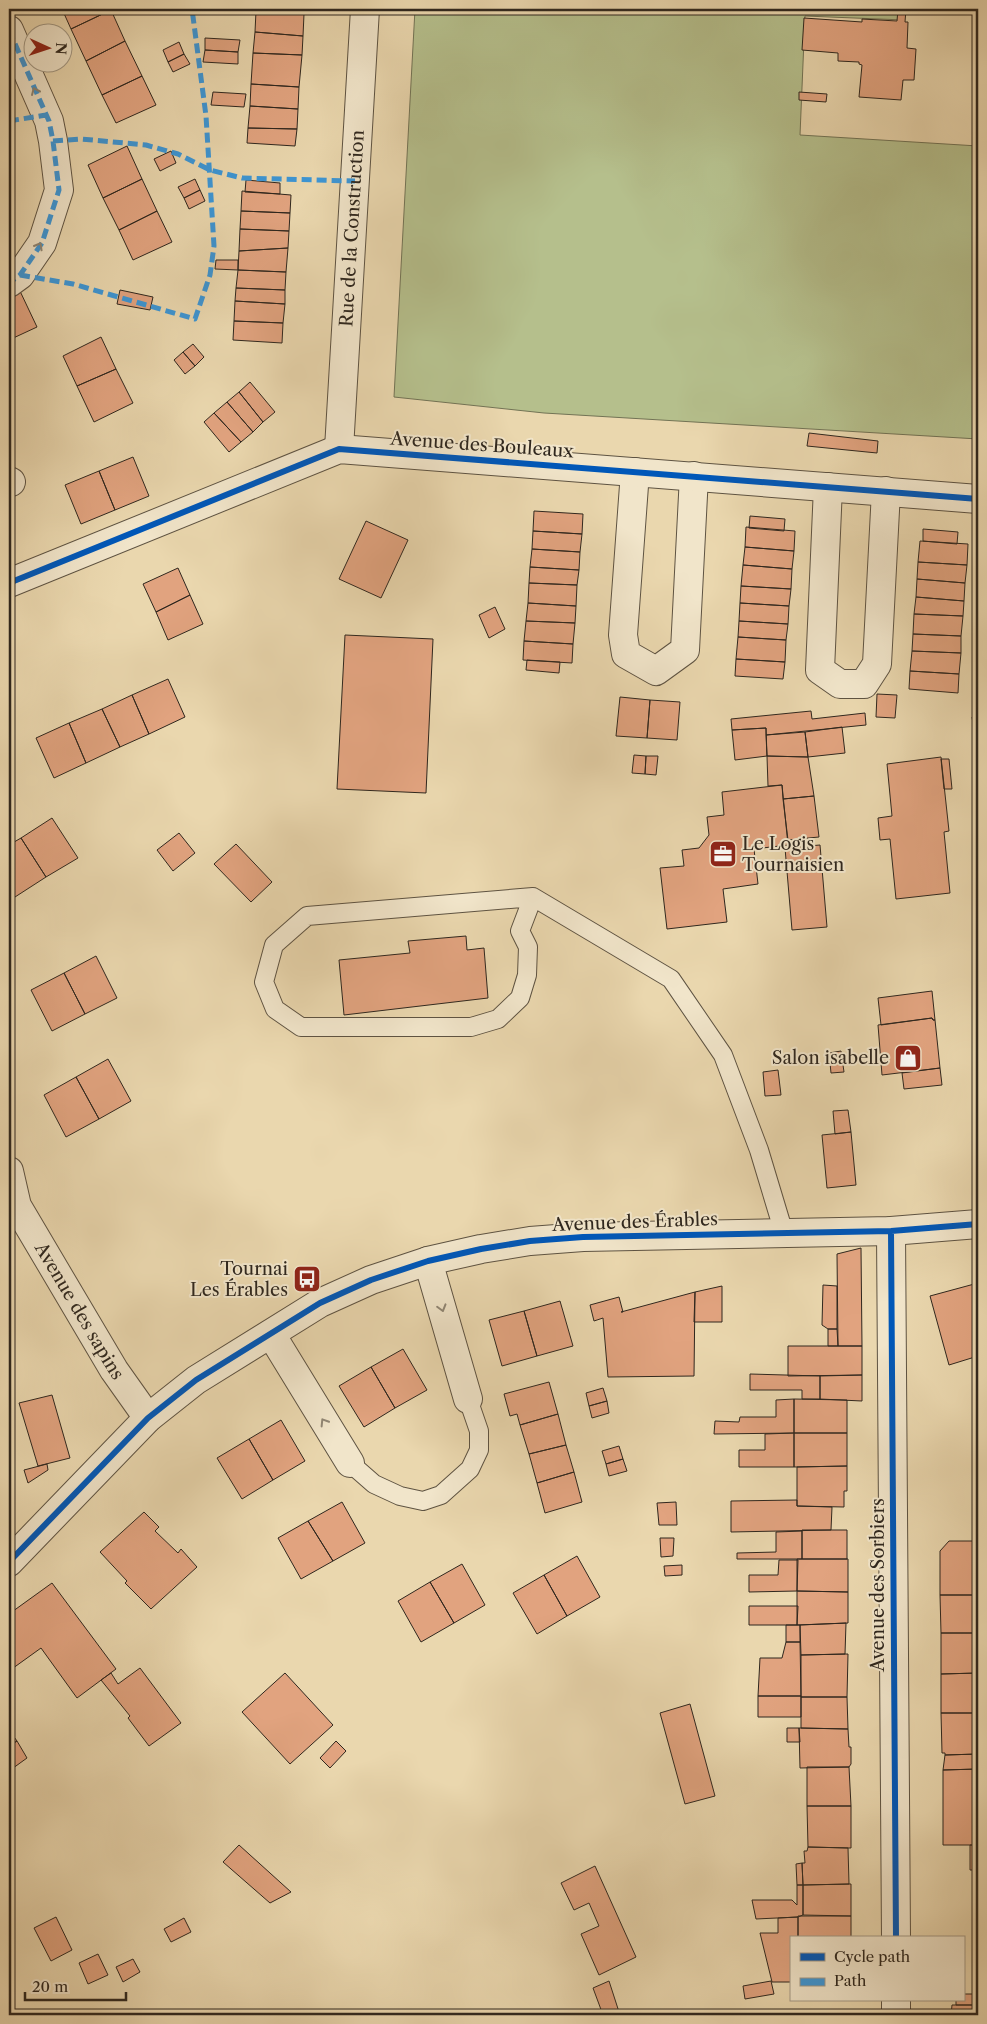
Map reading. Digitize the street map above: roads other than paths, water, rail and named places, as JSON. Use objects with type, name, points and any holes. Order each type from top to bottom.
[{"type":"street","name":"Rue de la Construction","points":[[339,448],[365,9]]},
{"type":"street","points":[[9,30],[49,121],[59,190],[42,243],[20,275],[9,283]]},
{"type":"street","name":"Avenue des Bouleaux","points":[[9,583],[339,448],[978,498]]},
{"type":"street","points":[[635,472],[623,635],[626,654],[656,671],[685,650],[694,476]]},
{"type":"street","points":[[828,487],[820,670],[840,684],[864,684],[877,664],[886,491]]},
{"type":"street","name":"Avenue des sapins","points":[[9,1171],[17,1206],[114,1370],[148,1418]]},
{"type":"street","name":"Avenue des Érables","points":[[9,1562],[148,1418],[196,1380],[320,1303],[371,1280],[428,1261],[481,1249],[538,1241],[583,1238],[891,1231],[978,1224]]},
{"type":"street","name":"Avenue des Sorbiers","points":[[891,1231],[896,1936]]},
{"type":"street","points":[[428,1261],[468,1399]]},
{"type":"street","points":[[271,1334],[350,1463]]},
{"type":"street","points":[[896,2002],[896,2015]]},
{"type":"lane","points":[[533,897],[520,930],[528,947],[527,975],[520,998],[498,1019],[470,1027],[301,1027],[275,1009],[264,982],[274,945],[307,916],[533,897],[671,979],[722,1055],[759,1150],[784,1233]]},
{"type":"lane","points":[[350,1463],[374,1484],[400,1496],[423,1501],[442,1496],[470,1469],[479,1450],[478,1431],[468,1399]]},
{"type":"place","name":"Le Logis Tournaisien","points":[[723,854]]},
{"type":"place","name":"Salon isabelle","points":[[908,1058]]},
{"type":"place","name":"Tournai Les Érables","points":[[307,1279]]}]
